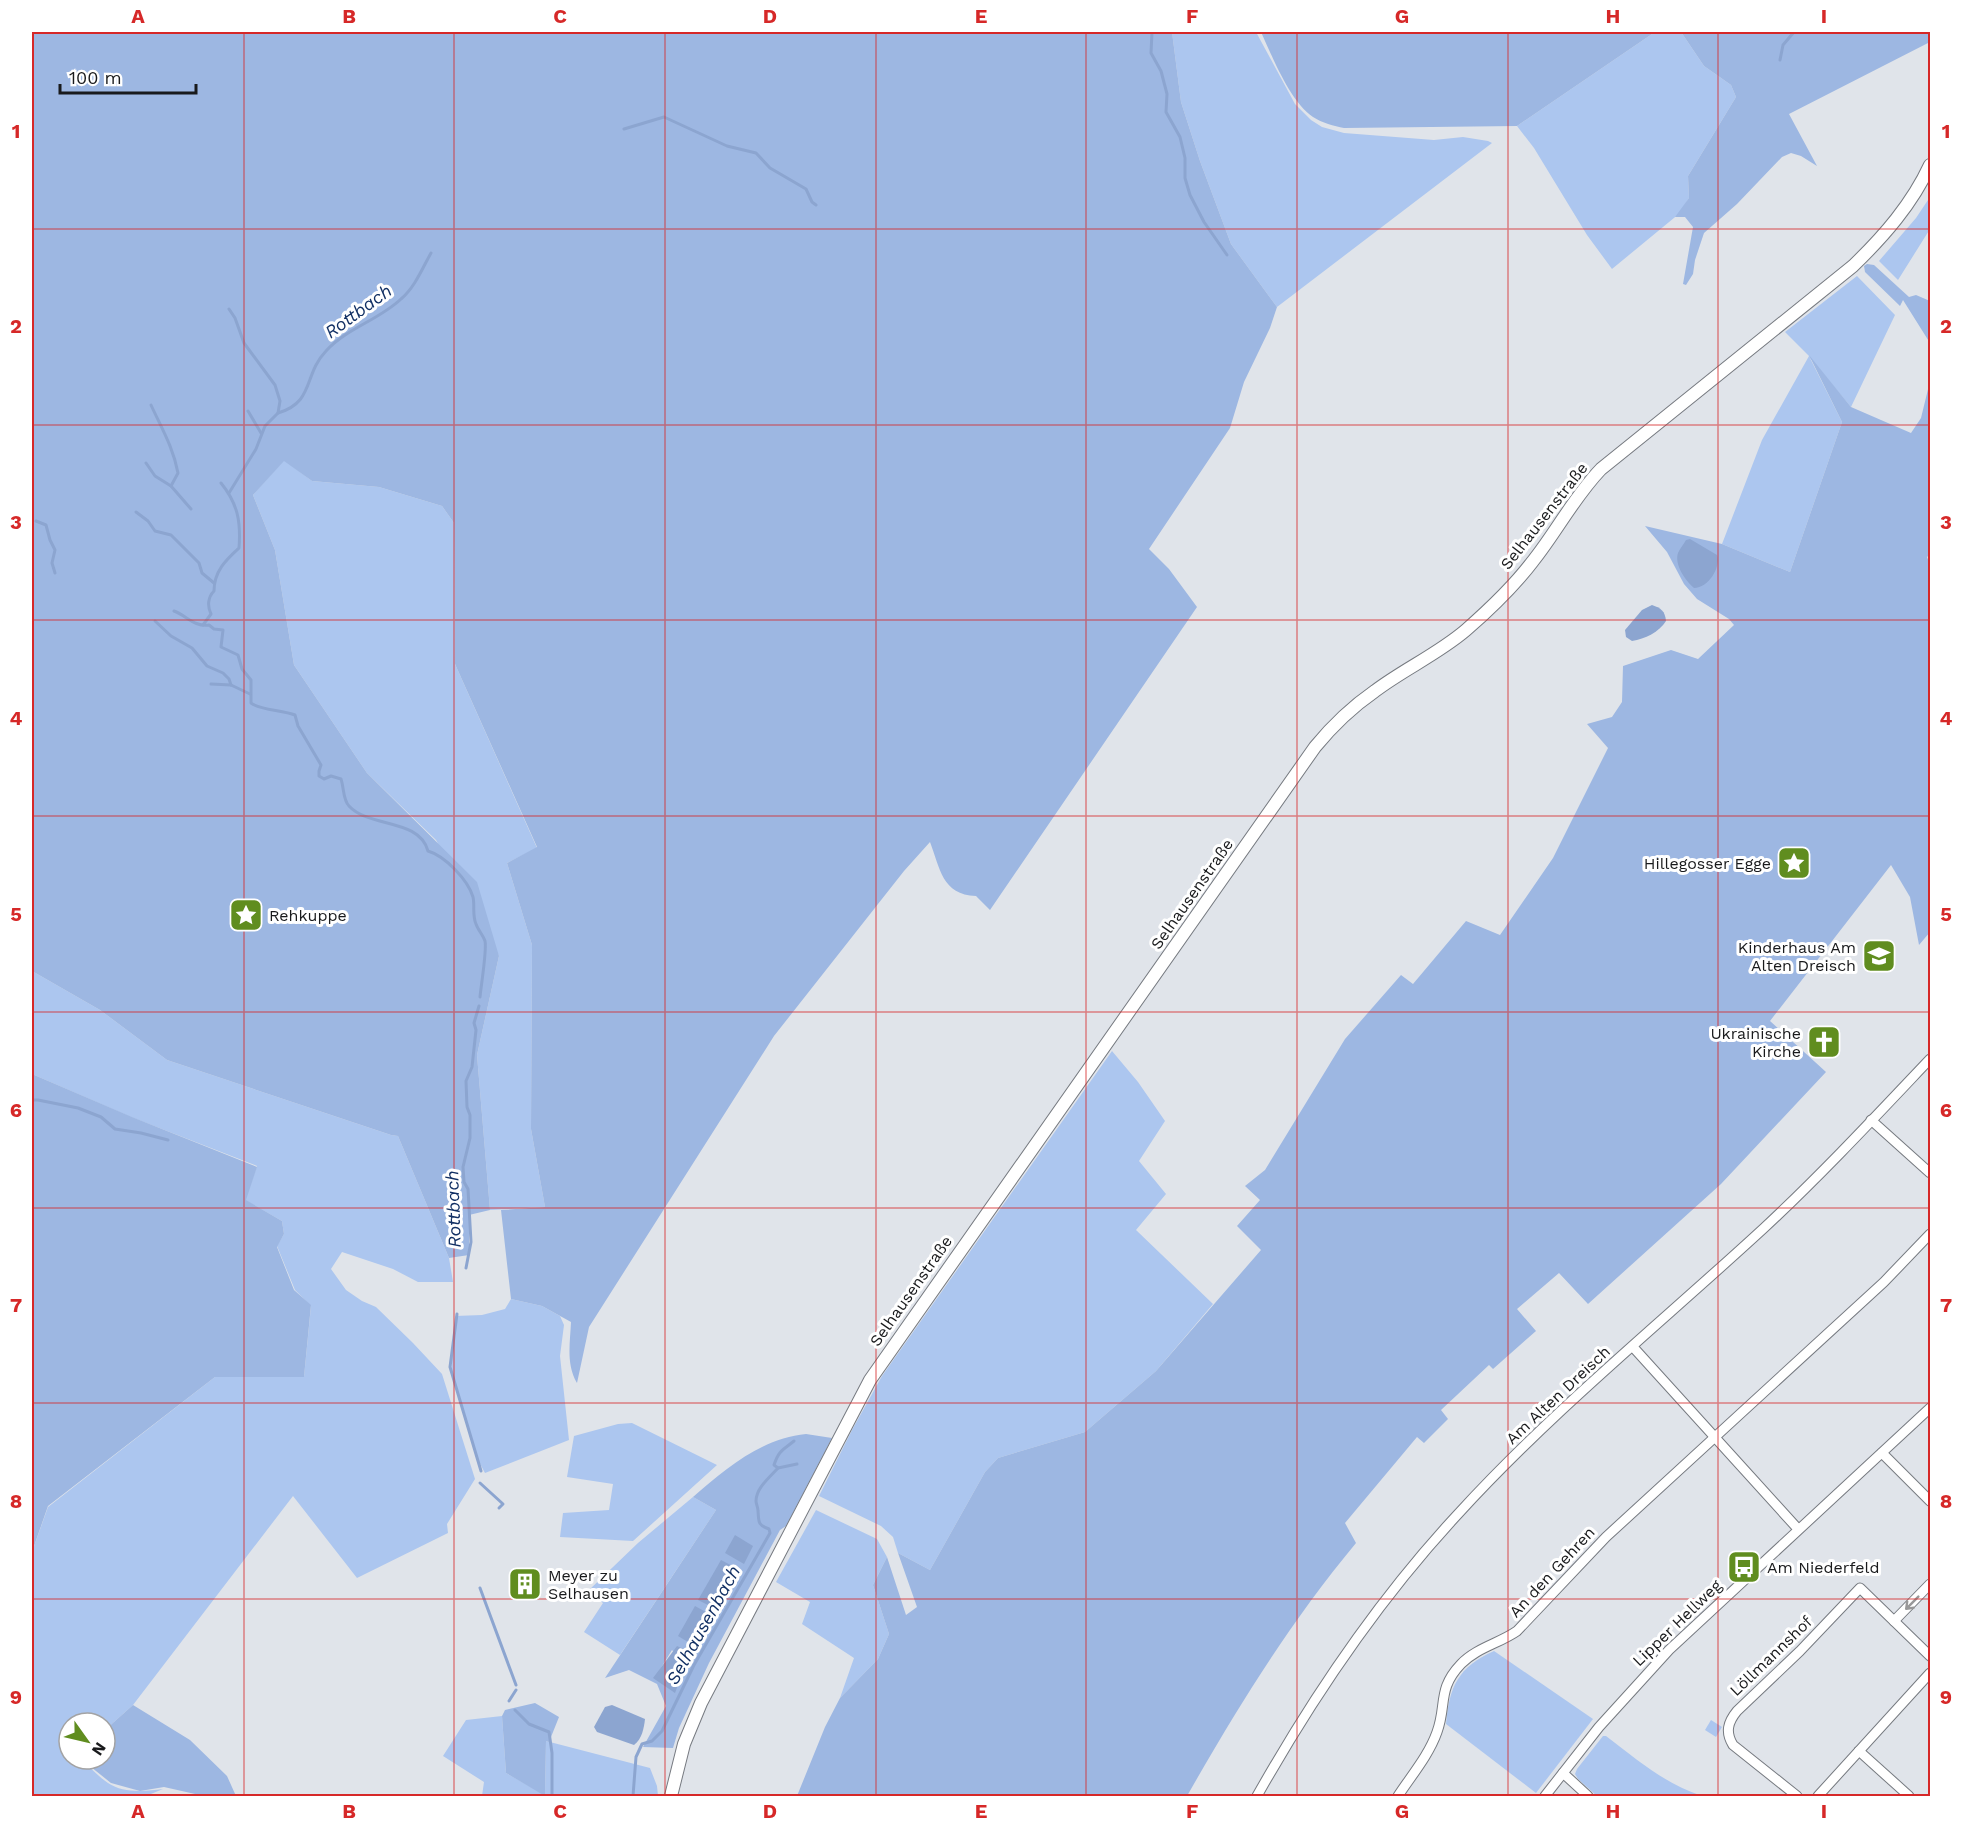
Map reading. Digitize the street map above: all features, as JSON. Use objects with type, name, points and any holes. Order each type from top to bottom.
[{"type":"street","name":"Selhausenstraße","points":[[671,1797],[684,1744],[700,1703],[870,1380],[1315,747],[1338,720],[1352,708],[1438,651],[1505,593],[1533,562],[1571,505],[1601,469],[1853,266],[1903,212],[1923,181],[1930,165]]},
{"type":"street","name":"Am Alten Dreisch","points":[[1257,1797],[1290,1738],[1341,1659],[1416,1562],[1458,1514],[1501,1469],[1792,1202],[1930,1059]]},
{"type":"street","points":[[1871,1120],[1930,1173]]},
{"type":"street","name":"An den Gehren","points":[[1398,1797],[1437,1733],[1444,1691],[1454,1672],[1470,1656],[1517,1631],[1599,1544],[1884,1282],[1930,1234]]},
{"type":"street","points":[[1632,1347],[1798,1529]]},
{"type":"street","name":"Lipper Hellweg","points":[[1545,1797],[1599,1727],[1668,1650],[1930,1408]]},
{"type":"street","points":[[1882,1452],[1930,1500]]},
{"type":"street","points":[[1930,1584],[1894,1621],[1930,1655]]},
{"type":"street","name":"Löllmannshof","points":[[1797,1797],[1733,1745],[1728,1737],[1729,1723],[1737,1711],[1800,1651],[1860,1588],[1894,1621]]},
{"type":"street","points":[[1818,1797],[1930,1672]]},
{"type":"street","points":[[1859,1751],[1909,1797]]},
{"type":"street","points":[[1563,1773],[1588,1797]]},
{"type":"shaded area","points":[[32,32],[1172,32],[1181,102],[1231,244],[1277,307],[1270,328],[1244,382],[1230,428],[1149,549],[1169,569],[1197,607],[990,910],[976,896],[956,891],[949,885],[940,870],[930,842],[904,871],[774,1036],[589,1327],[577,1383],[570,1361],[571,1322],[542,1306],[511,1299],[501,1210],[545,1207],[531,1129],[532,945],[507,863],[537,847],[455,664],[454,523],[442,506],[379,487],[312,481],[284,461],[253,495],[275,550],[294,665],[367,773],[477,882],[499,956],[477,1055],[490,1210],[469,1215],[469,1255],[449,1258],[398,1136],[167,1060],[100,1010],[32,971]]},
{"type":"shaded area","points":[[1172,32],[1256,32],[1295,104],[1311,120],[1322,127],[1344,133],[1434,140],[1463,137],[1492,143],[1277,307],[1231,244],[1181,102]]},
{"type":"shaded area","points":[[1261,32],[1655,32],[1517,126],[1344,128],[1313,117],[1297,101],[1289,90]]},
{"type":"shaded area","points":[[1655,32],[1681,32],[1704,66],[1731,85],[1736,97],[1688,176],[1689,198],[1680,213],[1612,269],[1587,235],[1534,148],[1517,126]]},
{"type":"shaded area","points":[[1681,32],[1930,32],[1930,42],[1789,114],[1817,166],[1791,153],[1782,157],[1737,204],[1704,233],[1693,274],[1686,285],[1683,284],[1693,227],[1685,217],[1675,217],[1689,198],[1688,176],[1736,97],[1731,85],[1704,66]]},
{"type":"shaded area","points":[[1930,197],[1930,229],[1898,280],[1879,261],[1916,218]]},
{"type":"shaded area","points":[[1874,265],[1909,297],[1916,295],[1930,301],[1930,343],[1903,300],[1900,306],[1865,272],[1864,266]]},
{"type":"shaded area","points":[[1857,276],[1895,315],[1851,407],[1810,358],[1842,422],[1790,572],[1722,544],[1762,440],[1809,356],[1785,332]]},
{"type":"shaded area","points":[[1809,355],[1851,407],[1911,433],[1921,418],[1930,381],[1930,554],[1927,557],[1930,565],[1930,932],[1919,945],[1910,897],[1891,865],[1770,1021],[1826,1072],[1721,1184],[1588,1304],[1559,1273],[1517,1309],[1536,1331],[1493,1369],[1489,1365],[1441,1410],[1448,1419],[1424,1443],[1417,1437],[1345,1523],[1356,1543],[1309,1604],[1266,1666],[1187,1796],[797,1796],[825,1727],[840,1698],[878,1659],[889,1634],[873,1585],[887,1557],[906,1615],[917,1607],[898,1553],[930,1570],[985,1472],[998,1458],[1085,1432],[1156,1371],[1261,1250],[1237,1226],[1260,1200],[1245,1186],[1265,1170],[1345,1039],[1401,975],[1413,984],[1466,921],[1500,935],[1553,858],[1608,748],[1587,724],[1612,717],[1622,702],[1623,666],[1671,650],[1698,659],[1734,625],[1729,619],[1697,599],[1684,584],[1667,552],[1645,526],[1722,544],[1790,572],[1842,422]]},
{"type":"shaded area","points":[[284,460],[312,481],[379,487],[442,506],[454,523],[455,664],[537,848],[507,863],[532,945],[531,1129],[545,1207],[490,1210],[477,1055],[499,956],[436,840],[367,773],[294,665],[275,550],[253,495]]},
{"type":"shaded area","points":[[32,971],[100,1010],[167,1060],[398,1136],[449,1258],[453,1282],[418,1282],[393,1269],[342,1252],[331,1269],[346,1290],[376,1307],[442,1374],[475,1479],[447,1524],[448,1533],[357,1578],[293,1496],[133,1705],[117,1719],[117,1711],[57,1711],[57,1771],[94,1771],[108,1783],[121,1789],[135,1791],[163,1789],[146,1796],[32,1796],[32,1552],[48,1507],[215,1377],[304,1377],[311,1306],[295,1290],[277,1246],[284,1234],[282,1221],[245,1200],[257,1166],[131,1117],[32,1074]]},
{"type":"shaded area","points":[[1112,1051],[1138,1082],[1165,1121],[1139,1161],[1166,1194],[1136,1230],[1213,1304],[1156,1371],[1085,1432],[998,1458],[985,1472],[930,1570],[898,1553],[893,1537],[881,1526],[819,1496],[882,1376]]},
{"type":"shaded area","points":[[32,1074],[257,1167],[246,1200],[282,1221],[284,1234],[277,1247],[294,1290],[311,1305],[304,1377],[215,1377],[48,1506],[32,1552]]},
{"type":"shaded area","points":[[511,1299],[542,1306],[560,1316],[564,1325],[560,1356],[569,1440],[485,1473],[478,1460],[451,1372],[455,1316],[482,1315],[505,1309]]},
{"type":"shaded area","points":[[632,1423],[717,1465],[633,1541],[560,1537],[563,1513],[609,1510],[613,1484],[567,1477],[574,1436],[618,1424]]},
{"type":"shaded area","points":[[806,1434],[832,1438],[786,1526],[780,1530],[709,1663],[679,1728],[673,1748],[643,1747],[666,1706],[657,1684],[629,1670],[605,1678],[716,1510],[693,1497],[745,1456],[759,1448]],"holes":[[[672,1650],[687,1669],[681,1677],[659,1671]]]},
{"type":"shaded area","points":[[693,1497],[716,1510],[620,1655],[584,1632],[603,1603],[588,1591],[638,1543]]},
{"type":"shaded area","points":[[816,1510],[877,1539],[887,1557],[873,1585],[889,1634],[878,1659],[840,1698],[854,1658],[802,1624],[810,1602],[776,1582]]},
{"type":"shaded area","points":[[1494,1651],[1593,1719],[1536,1793],[1446,1724],[1450,1699],[1458,1680],[1472,1664]]},
{"type":"shaded area","points":[[535,1703],[559,1717],[549,1742],[546,1741],[545,1796],[506,1773],[502,1716],[505,1710]]},
{"type":"shaded area","points":[[133,1705],[190,1740],[227,1776],[236,1796],[204,1796],[164,1787],[140,1791],[111,1783],[96,1771],[117,1771],[117,1719]]},
{"type":"shaded area","points":[[502,1716],[506,1773],[545,1795],[546,1741],[650,1768],[658,1796],[482,1796],[484,1782],[443,1756],[466,1720]]},
{"type":"shaded area","points":[[1711,1720],[1722,1727],[1716,1737],[1705,1730]]},
{"type":"shaded area","points":[[1603,1736],[1663,1777],[1702,1796],[1597,1796],[1575,1774]]},
{"type":"water","points":[[1690,539],[1717,555],[1718,560],[1715,571],[1708,581],[1694,588],[1682,572],[1677,558],[1686,540]]},
{"type":"water","points":[[1652,605],[1664,612],[1666,621],[1663,625],[1656,632],[1642,639],[1632,641],[1626,637],[1625,630],[1642,610]]},
{"type":"water","points":[[735,1535],[753,1546],[744,1564],[725,1553]]},
{"type":"water","points":[[721,1560],[742,1571],[720,1611],[698,1600]]},
{"type":"water","points":[[695,1606],[715,1617],[698,1648],[678,1636]]},
{"type":"water","points":[[677,1646],[694,1654],[675,1693],[653,1678]]},
{"type":"water","points":[[612,1705],[645,1719],[641,1737],[634,1745],[597,1732],[594,1727],[605,1707]]},
{"type":"waterway","points":[[1152,32],[1151,53],[1161,71],[1167,94],[1166,112],[1180,137],[1185,158],[1185,178],[1190,195],[1204,222],[1227,255]]},
{"type":"waterway","name":"Selhausenbach","points":[[1780,60],[1783,45],[1794,32]]},
{"type":"waterway","points":[[624,129],[664,117],[727,146],[756,153],[770,168],[806,189],[812,202],[816,205]]},
{"type":"waterway","name":"Rottbach","points":[[278,413],[298,402],[319,360],[334,343],[383,313],[406,294],[418,278],[431,253]]},
{"type":"waterway","name":"Rottbach","points":[[229,309],[235,318],[244,343],[275,385],[280,401],[278,413],[265,426],[256,449],[229,493]]},
{"type":"waterway","name":"Rottbach","points":[[151,405],[167,438],[176,464],[178,473],[171,486]]},
{"type":"waterway","name":"Rottbach","points":[[248,411],[261,433]]},
{"type":"waterway","name":"Rottbach","points":[[146,463],[155,476],[171,486],[191,509]]},
{"type":"waterway","name":"Rottbach","points":[[203,625],[211,614],[209,602],[218,572],[239,548],[235,506],[221,483]]},
{"type":"waterway","name":"Rottbach","points":[[136,512],[148,521],[155,531],[171,535],[199,563],[202,573],[214,583]]},
{"type":"waterway","name":"Rottbach","points":[[36,521],[46,525],[55,550],[52,563],[55,573]]},
{"type":"waterway","name":"Rottbach","points":[[174,611],[195,623],[223,630],[221,647],[238,655],[242,669],[251,680],[251,703],[295,715],[298,726],[321,765],[319,776],[324,779],[331,776],[341,779],[349,806],[369,818],[415,833],[423,840],[428,851],[442,858],[461,876],[473,897],[475,921],[485,941],[480,997]]},
{"type":"waterway","name":"Rottbach","points":[[155,621],[171,636],[192,648],[207,666],[223,673],[231,685]]},
{"type":"waterway","name":"Rottbach","points":[[211,684],[231,685],[250,694]]},
{"type":"waterway","name":"Rottbach","points":[[466,1268],[471,1242],[468,1189],[464,1182],[463,1167],[470,1138],[466,1081],[472,1067],[476,1030],[474,1023],[479,1006]]},
{"type":"waterway","points":[[32,1100],[78,1108],[101,1117],[115,1129],[168,1140]]},
{"type":"waterway","name":"Rottbach","points":[[457,1314],[450,1367],[481,1471]]},
{"type":"waterway","name":"Selhausenbach","points":[[633,1796],[636,1757],[642,1744],[652,1741],[662,1731],[694,1665],[770,1533],[769,1529],[759,1522],[756,1502],[758,1492],[778,1468],[774,1465],[780,1453],[794,1441]]},
{"type":"waterway","name":"Selhausenbach","points":[[778,1468],[797,1464]]},
{"type":"waterway","name":"Rottbach","points":[[480,1483],[503,1504],[499,1508]]},
{"type":"waterway","name":"Rottbach","points":[[480,1588],[516,1685]]},
{"type":"waterway","name":"Rottbach","points":[[509,1701],[516,1690]]},
{"type":"waterway","name":"Rottbach","points":[[515,1710],[529,1724],[549,1732],[552,1753],[552,1796]]},
{"type":"place","name":"Hillegosser Egge","points":[[1794,863]]},
{"type":"place","name":"Rehkuppe","points":[[246,915]]},
{"type":"place","name":"Kinderhaus Am Alten Dreisch","points":[[1879,956]]},
{"type":"place","name":"Ukrainische Kirche","points":[[1824,1042]]},
{"type":"place","name":"Am Niederfeld","points":[[1744,1567]]},
{"type":"place","name":"Meyer zu Selhausen","points":[[525,1584]]}]
